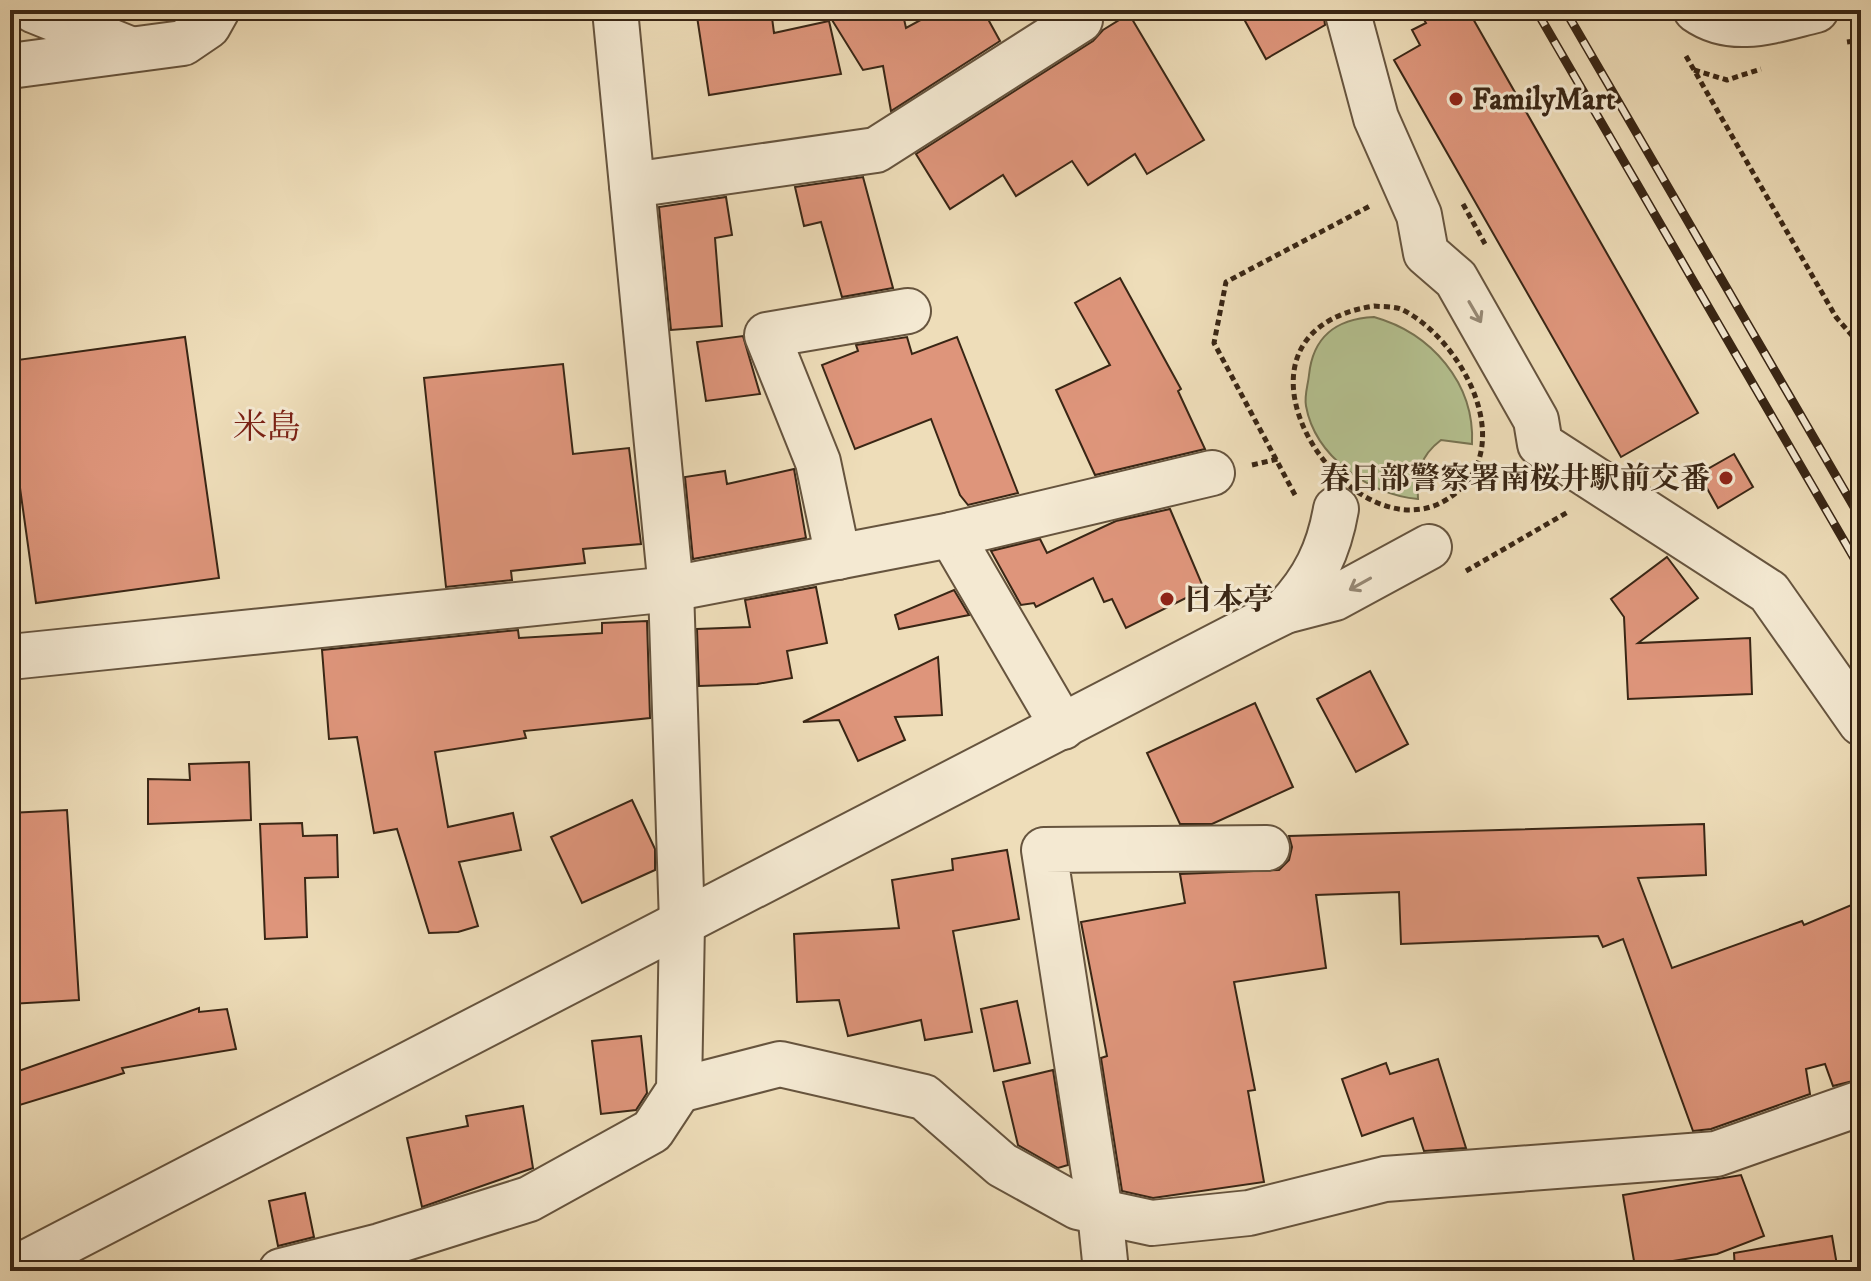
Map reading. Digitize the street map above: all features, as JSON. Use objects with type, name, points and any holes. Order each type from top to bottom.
[{"type":"street","points":[[33,10],[130,49]]},
{"type":"street","points":[[10,66],[183,43],[208,26],[217,10]]},
{"type":"street","points":[[281,1271],[380,1246],[529,1199],[652,1131],[679,1090],[682,923],[671,589],[615,10]]},
{"type":"street","points":[[1347,10],[1376,118],[1379,153],[1419,215],[1426,253],[1456,279],[1536,420],[1540,444],[1769,592],[1861,723]]},
{"type":"street","points":[[1696,10],[1714,23],[1744,26],[1812,10]]},
{"type":"street","points":[[632,185],[876,150],[1083,13]]},
{"type":"street","points":[[838,557],[818,462],[767,335],[908,311]]},
{"type":"street","points":[[10,657],[671,589],[951,535],[1212,473]]},
{"type":"street","points":[[1285,611],[1306,590],[1321,563],[1331,536],[1336,509]]},
{"type":"street","points":[[951,535],[1063,727]]},
{"type":"street","points":[[10,1271],[1285,611],[1335,598],[1429,547]]},
{"type":"street","points":[[1106,1271],[1100,1212],[1044,850],[1267,848]]},
{"type":"street","points":[[679,1090],[780,1064],[924,1097],[1002,1165],[1078,1207],[1152,1223],[1249,1213],[1385,1179],[1716,1154],[1861,1103]]},
{"type":"path","points":[[1683,51],[1836,317],[1861,346]]},
{"type":"path","points":[[1457,194],[1492,256]]},
{"type":"path","points":[[1374,306],[1402,309],[1433,332],[1468,379],[1479,404],[1482,435],[1479,459],[1468,484],[1449,500],[1423,509],[1394,510],[1371,501],[1351,488],[1327,464],[1305,433],[1293,403],[1301,346],[1316,327],[1344,311],[1374,306]]},
{"type":"path","points":[[1852,335],[1861,328]]},
{"type":"green space","points":[[1374,317],[1414,335],[1431,348],[1446,364],[1466,401],[1472,444],[1441,440],[1428,452],[1421,466],[1418,499],[1381,490],[1347,470],[1320,441],[1306,406],[1311,361],[1321,340],[1348,321]]},
{"type":"building","points":[[696,10],[771,10],[774,33],[829,21],[841,74],[709,95]]},
{"type":"building","points":[[879,10],[902,10],[906,28],[939,10],[983,10],[1000,41],[891,111],[883,66],[863,70],[832,20]]},
{"type":"building","points":[[1239,10],[1323,10],[1325,25],[1266,59]]},
{"type":"building","points":[[1418,10],[1468,10],[1698,413],[1621,457],[1394,60],[1420,45],[1412,30],[1426,23]]},
{"type":"building","points":[[1129,14],[1204,140],[1147,174],[1135,154],[1088,185],[1072,161],[1016,196],[1003,175],[950,209],[916,154],[1093,41],[1103,30]]},
{"type":"building","points":[[863,177],[893,288],[842,297],[821,222],[804,226],[795,187]]},
{"type":"building","points":[[726,197],[732,235],[715,238],[722,326],[671,330],[659,207]]},
{"type":"building","points":[[1120,278],[1181,389],[1178,391],[1205,449],[1095,475],[1056,390],[1110,365],[1075,303]]},
{"type":"building","points":[[743,336],[760,394],[706,401],[697,342]]},
{"type":"building","points":[[185,337],[219,578],[36,603],[10,416],[10,361]]},
{"type":"building","points":[[907,337],[912,354],[957,337],[1018,493],[968,505],[960,495],[931,419],[855,449],[822,365],[858,351],[856,345]]},
{"type":"building","points":[[563,364],[573,454],[629,448],[641,544],[583,549],[585,563],[511,571],[512,580],[446,587],[424,378]]},
{"type":"building","points":[[1734,454],[1753,487],[1718,508],[1699,474]]},
{"type":"building","points":[[794,469],[806,538],[693,559],[685,477],[725,471],[727,484]]},
{"type":"building","points":[[1170,509],[1204,589],[1126,628],[1112,599],[1104,602],[1093,578],[1036,607],[1034,603],[1021,605],[991,551],[1040,539],[1047,553],[1116,521]]},
{"type":"building","points":[[1667,557],[1698,598],[1638,643],[1750,638],[1752,694],[1628,699],[1624,617],[1611,599]]},
{"type":"building","points":[[816,587],[827,643],[787,651],[792,678],[757,684],[699,686],[697,629],[750,627],[745,600]]},
{"type":"building","points":[[954,590],[969,615],[899,629],[895,615]]},
{"type":"building","points":[[647,621],[650,718],[524,731],[526,738],[435,752],[448,827],[513,813],[521,850],[459,862],[478,926],[458,932],[429,933],[397,829],[374,833],[357,737],[329,739],[322,650],[518,630],[519,638],[602,633],[602,623]]},
{"type":"building","points":[[938,657],[942,715],[895,717],[905,740],[858,761],[839,720],[803,722]]},
{"type":"building","points":[[1370,671],[1408,744],[1356,772],[1317,699]]},
{"type":"building","points":[[1255,703],[1293,787],[1212,824],[1180,824],[1147,753]]},
{"type":"building","points":[[249,762],[251,820],[148,824],[148,779],[190,780],[189,764]]},
{"type":"building","points":[[632,800],[655,849],[655,870],[582,903],[551,837]]},
{"type":"building","points":[[67,810],[79,1000],[10,1004],[10,813]]},
{"type":"building","points":[[302,823],[303,836],[337,835],[338,877],[305,878],[307,937],[265,939],[260,824]]},
{"type":"building","points":[[1704,824],[1706,875],[1638,878],[1672,968],[1802,921],[1804,925],[1861,901],[1861,1079],[1833,1086],[1825,1064],[1806,1069],[1810,1094],[1711,1129],[1693,1131],[1623,939],[1603,947],[1598,936],[1401,944],[1399,892],[1316,895],[1326,968],[1234,982],[1255,1090],[1248,1091],[1264,1182],[1153,1198],[1122,1191],[1101,1058],[1107,1056],[1081,922],[1185,903],[1180,874],[1279,870],[1289,860],[1292,847],[1289,836]]},
{"type":"building","points":[[1007,850],[1019,919],[953,931],[972,1032],[925,1040],[921,1020],[848,1036],[839,1000],[797,1002],[794,934],[899,928],[892,880],[953,870],[952,859]]},
{"type":"building","points":[[1017,1001],[1030,1063],[994,1071],[981,1009]]},
{"type":"building","points":[[199,1008],[199,1012],[227,1009],[236,1049],[122,1068],[124,1073],[10,1108],[10,1074]]},
{"type":"building","points":[[641,1036],[647,1093],[636,1110],[601,1114],[592,1041]]},
{"type":"building","points":[[1438,1059],[1466,1148],[1424,1151],[1413,1118],[1362,1136],[1342,1079],[1386,1063],[1390,1074]]},
{"type":"building","points":[[1053,1070],[1068,1165],[1058,1168],[1018,1145],[1003,1082]]},
{"type":"building","points":[[523,1106],[533,1168],[422,1207],[407,1138],[468,1126],[466,1116]]},
{"type":"building","points":[[1741,1175],[1764,1236],[1717,1254],[1635,1267],[1623,1195]]},
{"type":"building","points":[[305,1193],[314,1237],[278,1246],[269,1201]]},
{"type":"building","points":[[1832,1236],[1838,1271],[1735,1271],[1734,1253]]},
{"type":"railway","points":[[1536,10],[1861,570]]},
{"type":"railway","points":[[1565,10],[1861,519]]},
{"type":"place","name":"FamilyMart","points":[[1456,99]]},
{"type":"place","name":"春日部警察署南桜井駅前交番","points":[[1726,478]]},
{"type":"place","name":"日本亭","points":[[1167,599]]},
{"type":"district","name":"米島","points":[[267,426]]}]
